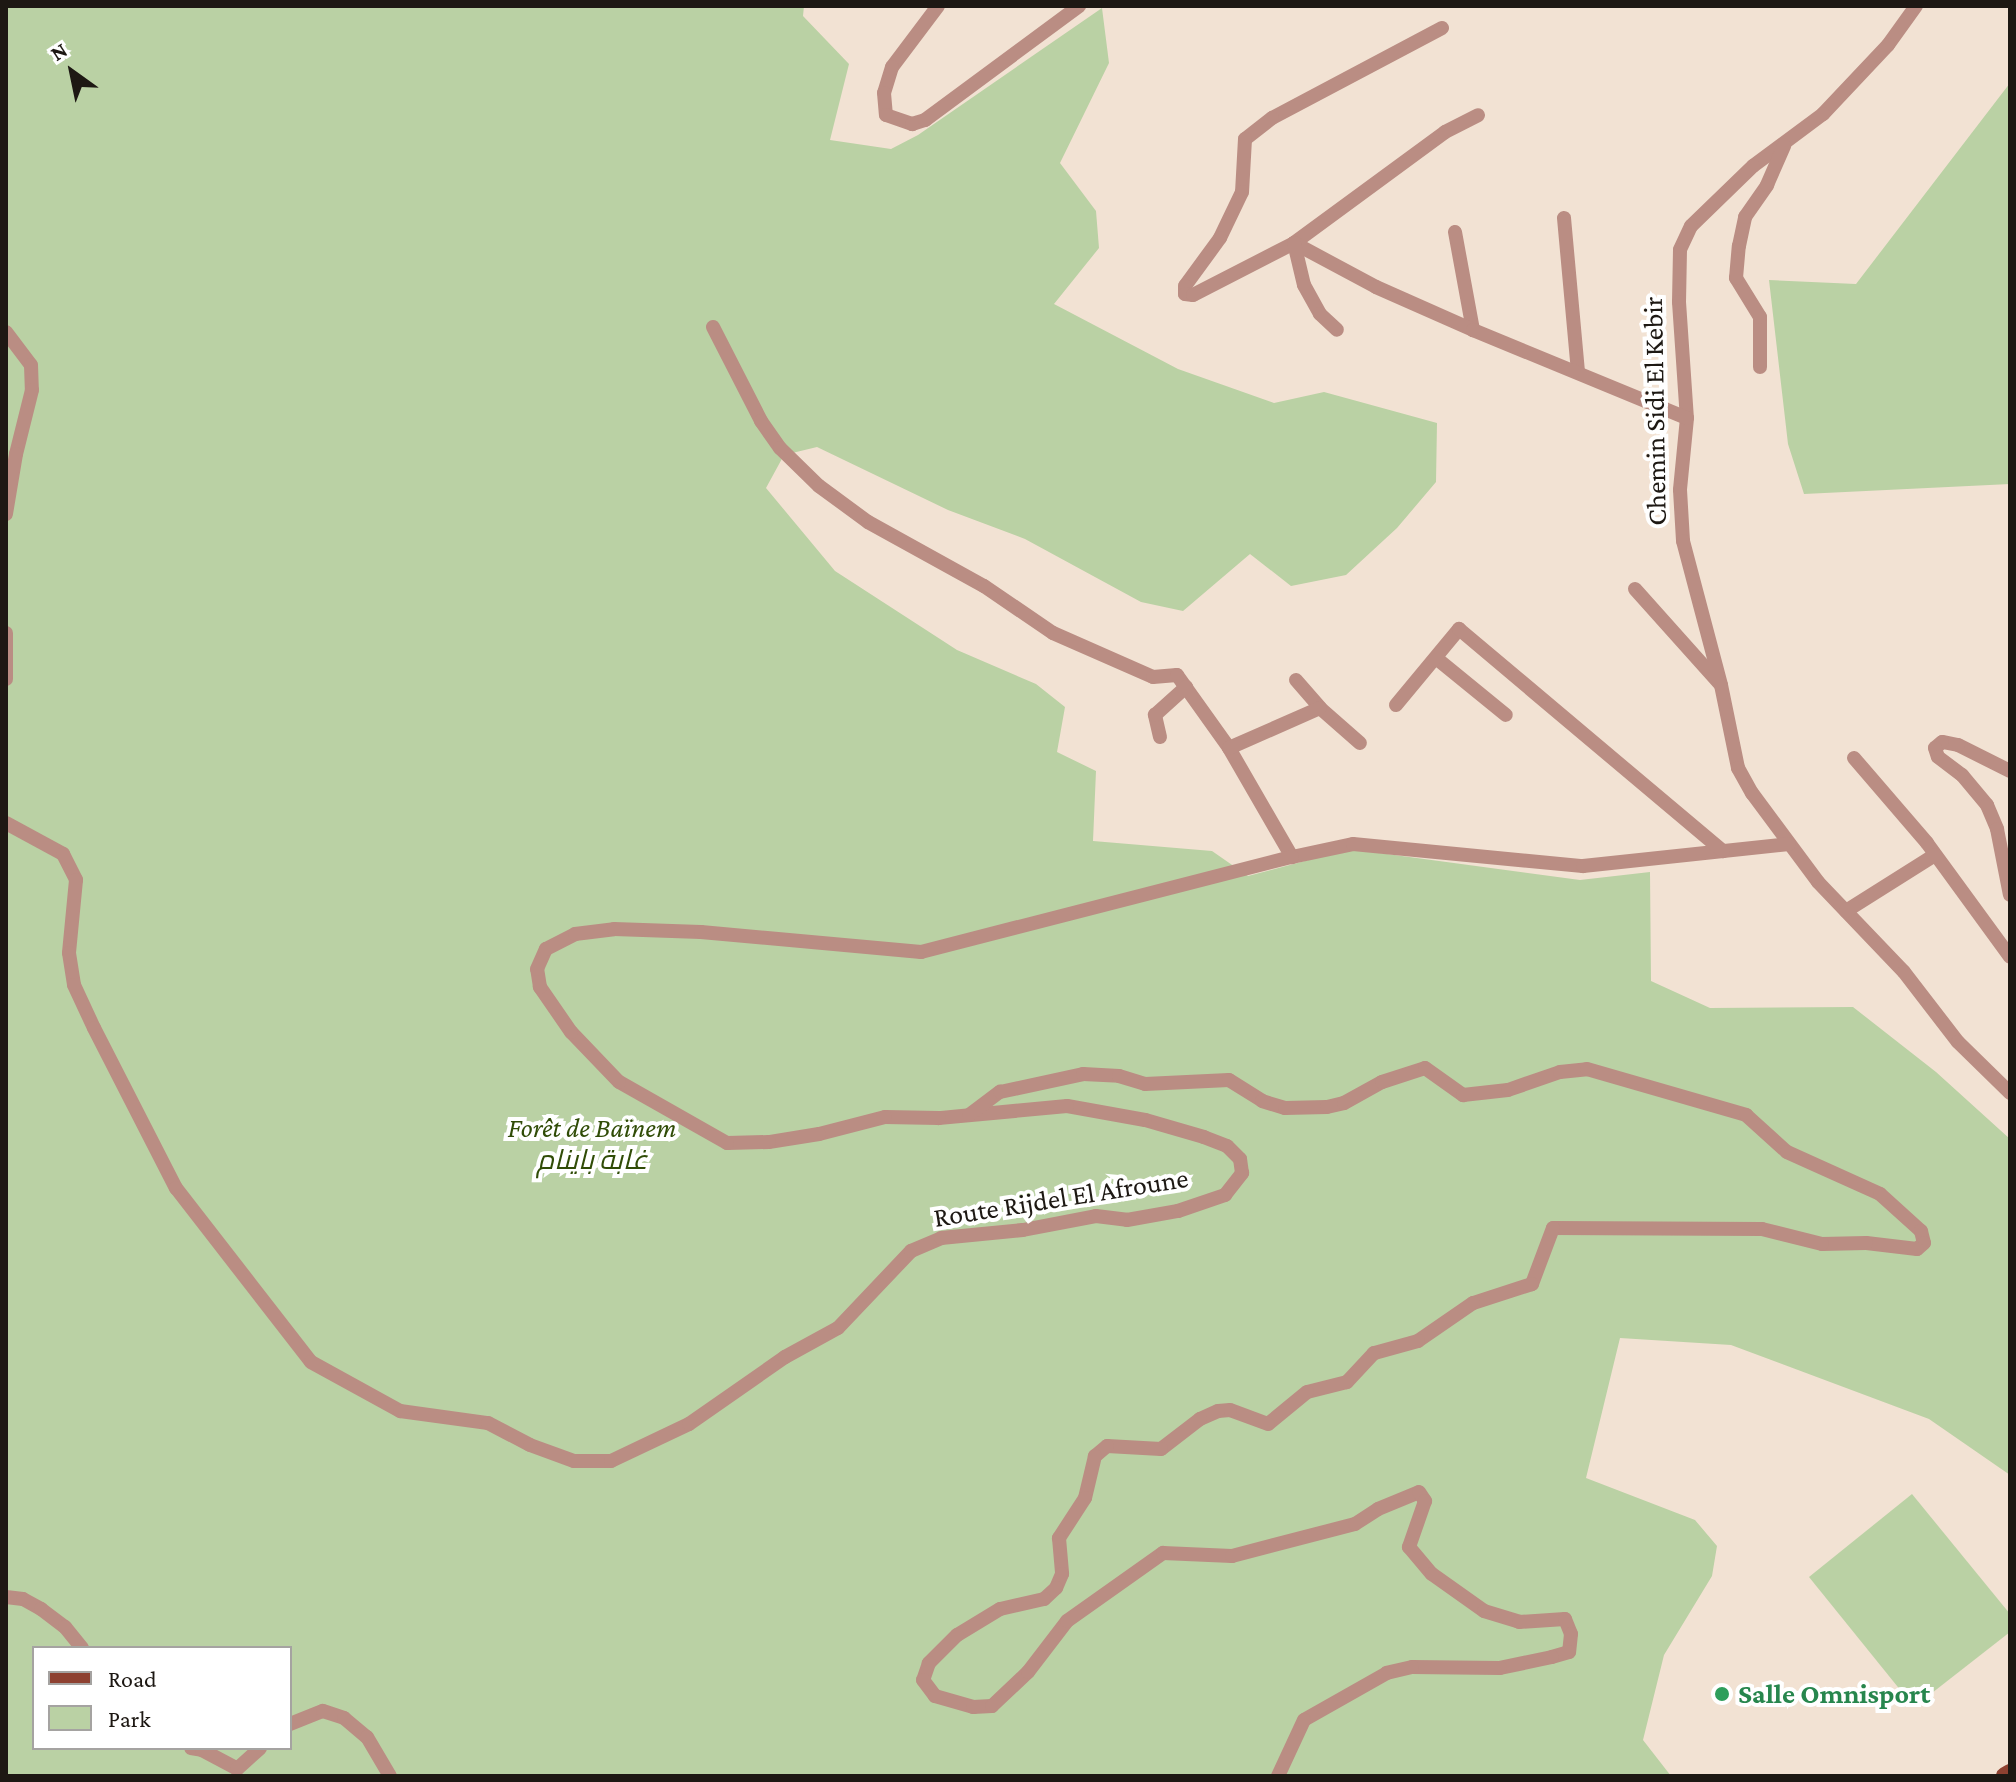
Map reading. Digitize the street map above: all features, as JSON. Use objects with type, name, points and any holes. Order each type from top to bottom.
[{"type":"street","points":[[938,6],[892,67],[884,93],[886,115],[912,124],[925,120],[1079,6]]},
{"type":"street","name":"Chemin Sidi El Kebir","points":[[1916,6],[1888,45],[1823,114],[1753,166],[1691,226],[1680,250],[1679,302],[1687,418],[1680,490],[1683,541],[1721,685],[1738,768],[1789,844],[1904,972],[1958,1042],[2010,1093]]},
{"type":"street","points":[[1442,28],[1272,118],[1245,139],[1242,192],[1220,238],[1184,292],[1193,295],[1294,243],[1445,132],[1478,115]]},
{"type":"street","points":[[1760,367],[1760,317],[1736,278],[1745,217],[1767,185],[1785,145]]},
{"type":"street","points":[[1564,218],[1578,372]]},
{"type":"street","points":[[1455,232],[1473,330]]},
{"type":"street","points":[[1294,243],[1304,285],[1320,314],[1337,330]]},
{"type":"street","points":[[1294,243],[1376,287],[1687,418]]},
{"type":"street","points":[[713,327],[761,421],[780,448],[819,486],[868,522],[984,586],[1053,633],[1153,677],[1177,675],[1229,748],[1292,857],[1353,844],[1583,866],[1789,844]]},
{"type":"street","points":[[6,332],[31,365],[32,390],[16,454],[6,514]]},
{"type":"street","points":[[1635,589],[1721,685]]},
{"type":"street","points":[[1396,705],[1459,629],[1723,851]]},
{"type":"street","points":[[6,633],[6,679]]},
{"type":"street","points":[[1436,658],[1506,715]]},
{"type":"street","points":[[1296,680],[1320,708],[1360,743]]},
{"type":"street","points":[[1160,737],[1155,715],[1186,687]]},
{"type":"street","points":[[1229,748],[1320,708]]},
{"type":"street","points":[[2010,771],[1958,745],[1942,742],[1935,748],[1938,757],[1962,775],[1987,805],[1997,829],[2010,895]]},
{"type":"street","points":[[1854,758],[1935,855],[2010,957]]},
{"type":"street","name":"Route Rijdel El Afroune","points":[[6,823],[63,854],[76,880],[69,953],[74,985],[176,1188],[311,1362],[400,1411],[488,1423],[530,1445],[574,1461],[611,1461],[689,1424],[785,1357],[838,1328],[911,1251],[941,1238],[1023,1230],[1096,1216],[1127,1220],[1178,1211],[1225,1195],[1242,1173],[1240,1159],[1227,1146],[1145,1120],[1067,1106],[969,1115],[885,1117],[819,1134],[769,1142],[727,1143],[619,1082],[571,1032],[540,987],[537,969],[546,949],[575,934],[614,929],[701,932],[921,952],[1292,857]]},
{"type":"street","points":[[1846,911],[1935,855]]},
{"type":"street","points":[[969,1115],[1000,1092],[1083,1074],[1119,1076],[1145,1084],[1229,1080],[1249,1089],[1262,1101],[1285,1108],[1313,1108],[1344,1103],[1382,1082],[1425,1068],[1463,1095],[1508,1090],[1560,1072],[1587,1069],[1746,1115],[1787,1152],[1880,1194],[1921,1231],[1924,1243],[1917,1249],[1866,1243],[1822,1244],[1762,1229],[1553,1228],[1532,1284],[1473,1303],[1418,1341],[1374,1353],[1347,1382],[1307,1392],[1268,1424],[1230,1410],[1218,1411],[1200,1419],[1161,1449],[1107,1446],[1095,1456],[1085,1498],[1059,1538],[1062,1574],[1056,1588],[1044,1599],[1000,1609],[957,1635],[929,1663],[923,1680],[935,1696],[973,1707],[992,1706],[1028,1672],[1067,1621],[1163,1553],[1232,1556],[1355,1524],[1378,1509],[1419,1492],[1425,1501],[1409,1547],[1432,1574],[1484,1611],[1519,1622],[1565,1619],[1571,1634],[1569,1652],[1500,1668],[1412,1667],[1387,1673],[1304,1720],[1278,1776]]},
{"type":"street","points":[[6,1597],[23,1599],[41,1609],[65,1627],[80,1646]]},
{"type":"street","points":[[292,1723],[323,1711],[344,1718],[367,1737],[390,1776]]},
{"type":"street","points":[[202,1750],[237,1769],[258,1750]]},
{"type":"green space","name":"Forêt de Baïnem غابة باينام","points":[[6,6],[804,6],[803,16],[849,64],[830,140],[891,149],[918,135],[1102,8],[1109,63],[1060,163],[1096,211],[1099,248],[1054,304],[1178,369],[1274,403],[1324,392],[1437,423],[1436,482],[1397,528],[1346,575],[1291,586],[1250,554],[1183,611],[1141,602],[1025,539],[948,510],[817,447],[784,455],[766,488],[835,571],[957,650],[1036,684],[1065,707],[1057,752],[1096,771],[1093,841],[1212,851],[1248,876],[1350,849],[1580,880],[1650,872],[1651,981],[1710,1008],[1853,1007],[1936,1072],[2010,1139],[2010,1475],[1929,1419],[1731,1345],[1620,1338],[1586,1478],[1695,1520],[1717,1546],[1712,1576],[1664,1655],[1643,1740],[1671,1776],[6,1776]]},
{"type":"green space","points":[[2010,83],[2010,484],[1804,494],[1788,444],[1769,280],[1856,284]]},
{"type":"green space","points":[[1912,1494],[2010,1614],[2010,1632],[1914,1707],[1809,1577]]},
{"type":"place","name":"Salle Omnisport","points":[[1722,1694]]}]
